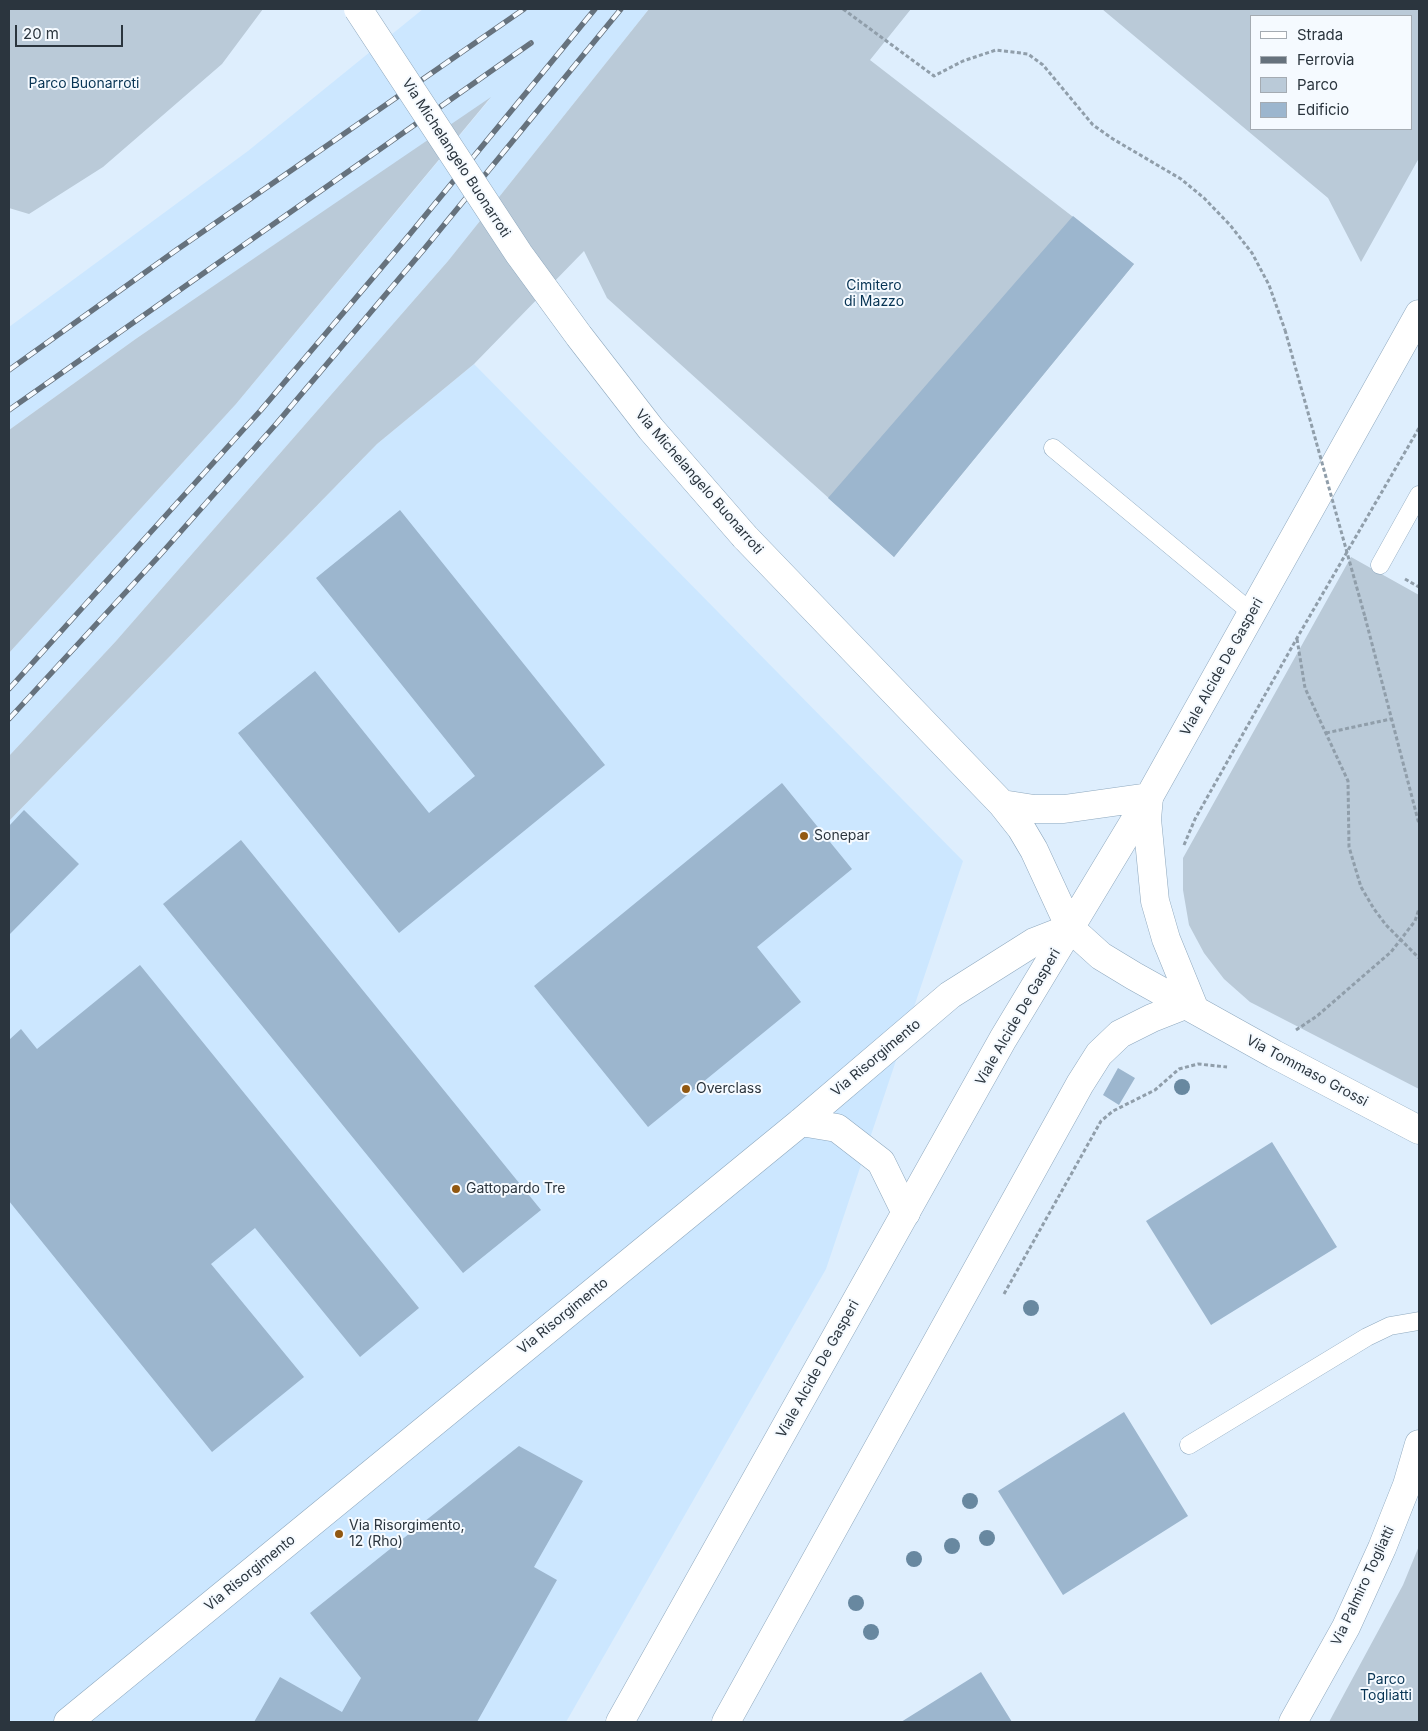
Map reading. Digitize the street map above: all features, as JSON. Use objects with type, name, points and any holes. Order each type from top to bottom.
[{"type":"street","name":"Via Michelangelo Buonarroti","points":[[358,9],[519,254],[651,429],[746,537],[1002,804],[1021,828],[1034,850],[1070,928]]},
{"type":"street","name":"Viale Alcide De Gasperi","points":[[620,1722],[1003,1039],[1149,797],[1419,314]]},
{"type":"street","points":[[726,1722],[1084,1076],[1099,1054],[1120,1034],[1152,1018],[1190,1007],[1155,901],[1147,819],[1149,797],[1057,810],[1019,808],[1002,804]]},
{"type":"street","name":"Via Tommaso Grossi","points":[[1070,928],[1101,956],[1274,1054],[1419,1130]]},
{"type":"street","name":"Via Risorgimento","points":[[68,1722],[801,1122],[950,995],[1034,942],[1070,928]]},
{"type":"street","points":[[801,1122],[837,1128],[881,1162],[906,1213]]},
{"type":"street","name":"Via Palmiro Togliatti","points":[[1293,1722],[1346,1627],[1382,1548],[1407,1485],[1419,1444]]},
{"type":"lane","points":[[1053,448],[1252,614]]},
{"type":"lane","points":[[1380,565],[1419,496]]},
{"type":"lane","points":[[1189,1445],[1366,1337],[1390,1326],[1419,1321]]},
{"type":"path","points":[[843,9],[934,76],[963,61],[996,50],[1028,54],[1043,65],[1093,125],[1114,140],[1181,179],[1224,218],[1252,252],[1269,285],[1284,330],[1364,617],[1419,824]]},
{"type":"path","points":[[1183,846],[1195,820],[1297,638],[1419,428]]},
{"type":"path","points":[[1297,638],[1305,688],[1348,781],[1349,847],[1361,887],[1374,909],[1419,958]]},
{"type":"path","points":[[1326,733],[1391,719]]},
{"type":"path","points":[[1293,1032],[1317,1016],[1401,940],[1415,921],[1419,910]]},
{"type":"path","points":[[999,1303],[1102,1121],[1113,1111],[1155,1090],[1179,1070],[1198,1064],[1232,1067]]},
{"type":"shaded area","points":[[423,9],[649,9],[448,261],[116,641],[9,756],[9,653],[236,404],[490,99],[137,338],[9,430],[9,327],[248,151]]},
{"type":"shaded area","points":[[474,364],[963,861],[826,1269],[566,1722],[9,1722],[9,821],[377,444]]},
{"type":"green space","name":"Parco Buonarroti","points":[[9,9],[263,9],[222,64],[103,167],[29,214],[9,208]]},
{"type":"green space","name":"Cimitero di Mazzo","points":[[649,9],[911,9],[870,60],[1134,264],[894,557],[607,298],[584,251],[474,364],[377,444],[9,821],[9,756],[116,641],[448,261]]},
{"type":"green space","points":[[1102,9],[1419,9],[1419,158],[1361,262],[1328,198]]},
{"type":"green space","points":[[491,97],[236,404],[9,653],[9,430],[137,338]]},
{"type":"green space","points":[[1351,557],[1419,595],[1419,1089],[1250,1002],[1224,979],[1204,953],[1189,925],[1183,890],[1183,858]]},
{"type":"green space","name":"Parco Togliatti","points":[[1419,1546],[1419,1722],[1329,1722],[1403,1585]]},
{"type":"building","points":[[1073,216],[1134,264],[894,557],[828,498]]},
{"type":"building","points":[[400,510],[605,765],[399,933],[238,733],[315,671],[429,813],[475,776],[316,578]]},
{"type":"building","points":[[782,783],[852,869],[757,947],[801,1002],[648,1127],[534,986]]},
{"type":"building","points":[[24,810],[79,864],[9,935],[9,826]]},
{"type":"building","points":[[241,840],[541,1210],[463,1273],[163,904]]},
{"type":"building","points":[[140,965],[419,1308],[360,1357],[255,1228],[211,1264],[304,1377],[212,1452],[9,1201],[9,1040],[21,1029],[37,1049]]},
{"type":"building","points":[[1118,1068],[1135,1078],[1119,1105],[1103,1095]]},
{"type":"building","points":[[1272,1142],[1337,1247],[1211,1325],[1146,1221]]},
{"type":"building","points":[[1124,1412],[1188,1516],[1063,1595],[998,1491]]},
{"type":"building","points":[[519,1446],[583,1481],[534,1567],[557,1580],[477,1722],[254,1722],[280,1677],[342,1712],[361,1678],[310,1613]]},
{"type":"building","points":[[981,1672],[1012,1722],[901,1722]]},
{"type":"railway","points":[[9,370],[175,251],[524,9]]},
{"type":"railway","points":[[9,689],[261,410],[410,234],[595,9]]},
{"type":"railway","points":[[9,719],[160,555],[277,423],[425,248],[621,9]]},
{"type":"railway","points":[[9,410],[531,43]]},
{"type":"place","name":"Sonepar","points":[[804,836]]},
{"type":"place","name":"Overclass","points":[[686,1089]]},
{"type":"place","name":"Gattopardo Tre","points":[[456,1189]]},
{"type":"place","name":"Via Risorgimento, 12 (Rho)","points":[[339,1534]]}]
